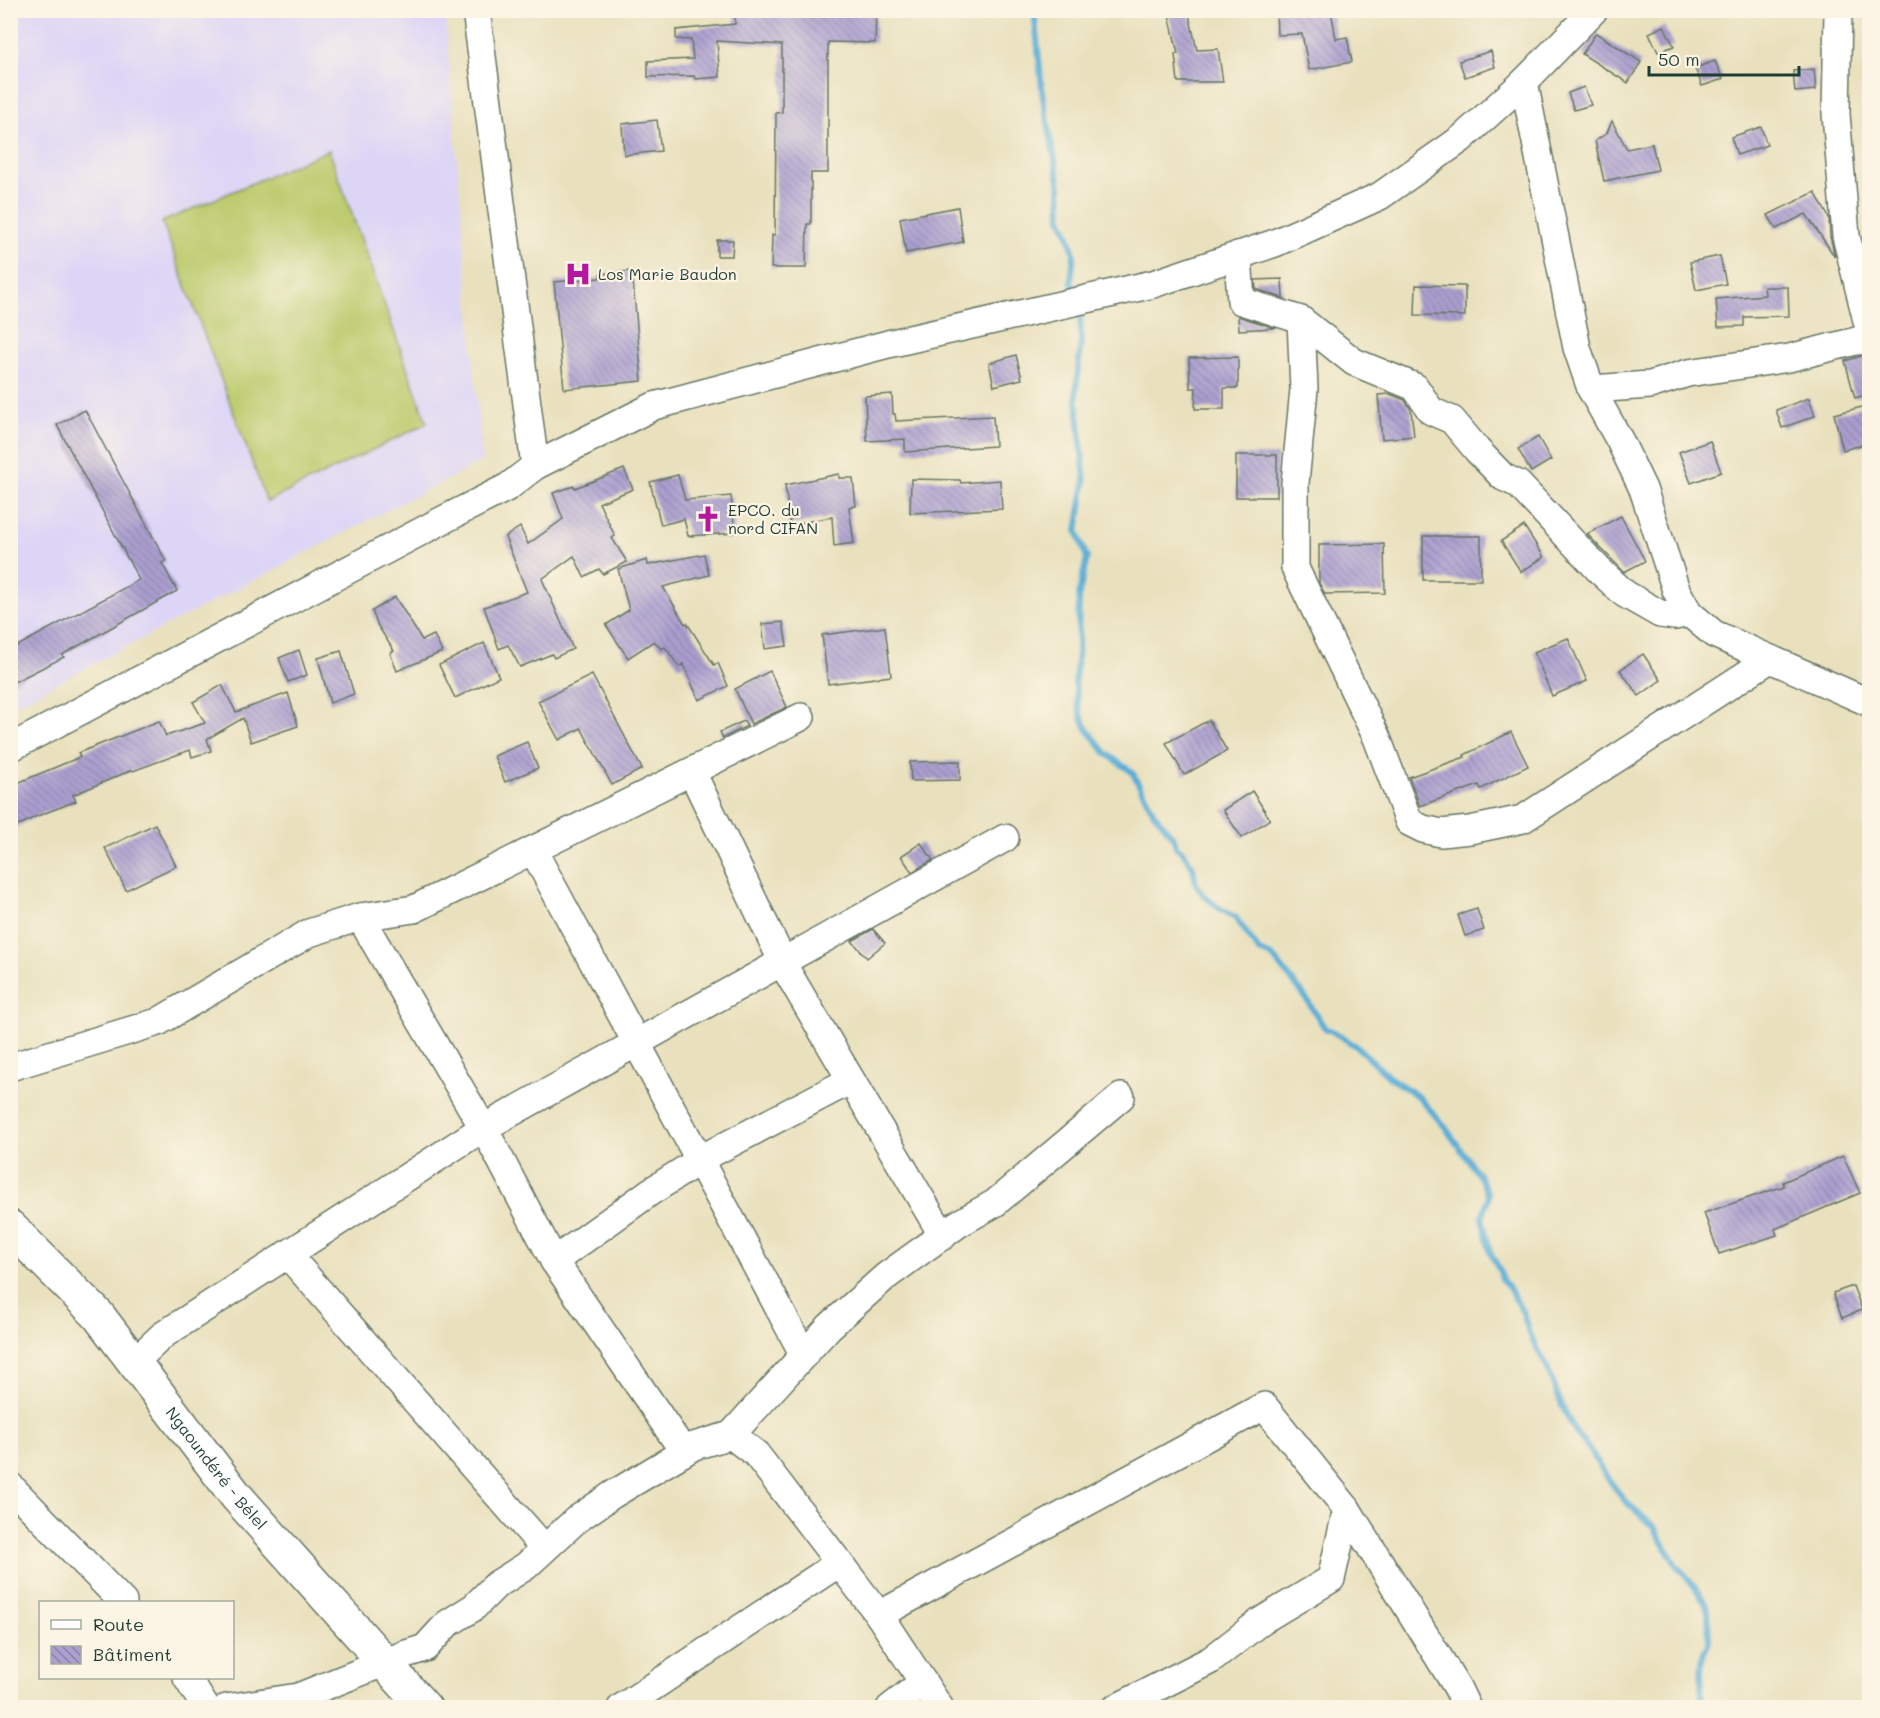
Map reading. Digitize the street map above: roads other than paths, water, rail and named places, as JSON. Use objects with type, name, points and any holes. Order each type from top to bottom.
[{"type":"main road","name":"Ngaoundéré - Bélel","points":[[10,1227],[98,1315],[237,1497],[425,1707]]},
{"type":"street","points":[[476,10],[535,466]]},
{"type":"street","points":[[10,748],[508,487],[535,466],[654,406],[888,344],[1153,284],[1275,243],[1380,196],[1461,139],[1524,82],[1594,10]]},
{"type":"street","points":[[1838,10],[1836,114],[1846,236],[1869,333]]},
{"type":"street","points":[[1524,82],[1577,348],[1591,389],[1643,489],[1676,590],[1689,613],[1714,634],[1869,703]]},
{"type":"street","points":[[1238,255],[1241,301],[1301,320],[1354,362],[1415,387],[1431,411],[1452,420],[1503,477],[1518,484],[1624,594],[1660,614],[1675,616],[1689,613]]},
{"type":"street","points":[[1301,320],[1304,389],[1295,483],[1295,568],[1377,738],[1409,822],[1423,829],[1441,833],[1470,830],[1523,819],[1770,659]]},
{"type":"street","points":[[1591,389],[1650,385],[1688,373],[1789,358],[1856,341],[1869,340]]},
{"type":"street","points":[[10,1067],[158,1022],[309,933],[360,917],[414,909],[801,717]]},
{"type":"street","points":[[692,772],[783,961],[943,1236]]},
{"type":"street","points":[[134,1362],[163,1335],[484,1128],[1005,838]]},
{"type":"street","points":[[533,850],[804,1355]]},
{"type":"street","points":[[360,917],[484,1128],[554,1261],[684,1452]]},
{"type":"street","points":[[554,1261],[699,1160],[851,1080]]},
{"type":"street","points":[[226,1707],[298,1697],[426,1648],[447,1624],[474,1607],[496,1584],[526,1566],[576,1520],[603,1501],[694,1446],[731,1436],[829,1327],[885,1277],[958,1224],[995,1203],[1121,1097]]},
{"type":"street","points":[[287,1254],[544,1548]]},
{"type":"street","points":[[879,1615],[1264,1406],[1347,1509],[1457,1687],[1467,1707]]},
{"type":"street","points":[[731,1436],[756,1454],[879,1615],[940,1707]]},
{"type":"street","points":[[10,1486],[122,1601]]},
{"type":"street","points":[[1116,1707],[1211,1660],[1261,1621],[1331,1579],[1347,1509]]},
{"type":"street","points":[[621,1707],[839,1563]]},
{"type":"street","points":[[188,1679],[206,1707]]},
{"type":"street","points":[[890,1707],[923,1682]]},
{"type":"waterway","points":[[1034,10],[1043,98],[1060,187],[1061,219],[1074,254],[1071,282],[1078,294]]},
{"type":"waterway","points":[[1080,307],[1081,341],[1076,393],[1085,482],[1077,531],[1087,558],[1079,593],[1075,681],[1080,713],[1087,729],[1107,754],[1132,772],[1154,813],[1174,838],[1176,847],[1183,852],[1193,867],[1196,884],[1203,895],[1236,918],[1259,951],[1272,956],[1303,994],[1326,1030],[1330,1030],[1356,1046],[1389,1077],[1419,1097],[1445,1127],[1480,1177],[1488,1194],[1482,1217],[1490,1252],[1502,1280],[1508,1286],[1523,1313],[1529,1333],[1576,1433],[1624,1500],[1654,1527],[1676,1565],[1705,1602],[1708,1611],[1709,1642],[1703,1655],[1701,1670],[1702,1708]]},
{"type":"place","name":"Los Marie Baudon","points":[[578,274]]},
{"type":"place","name":"EPCO. du nord CIFAN","points":[[708,519]]}]
